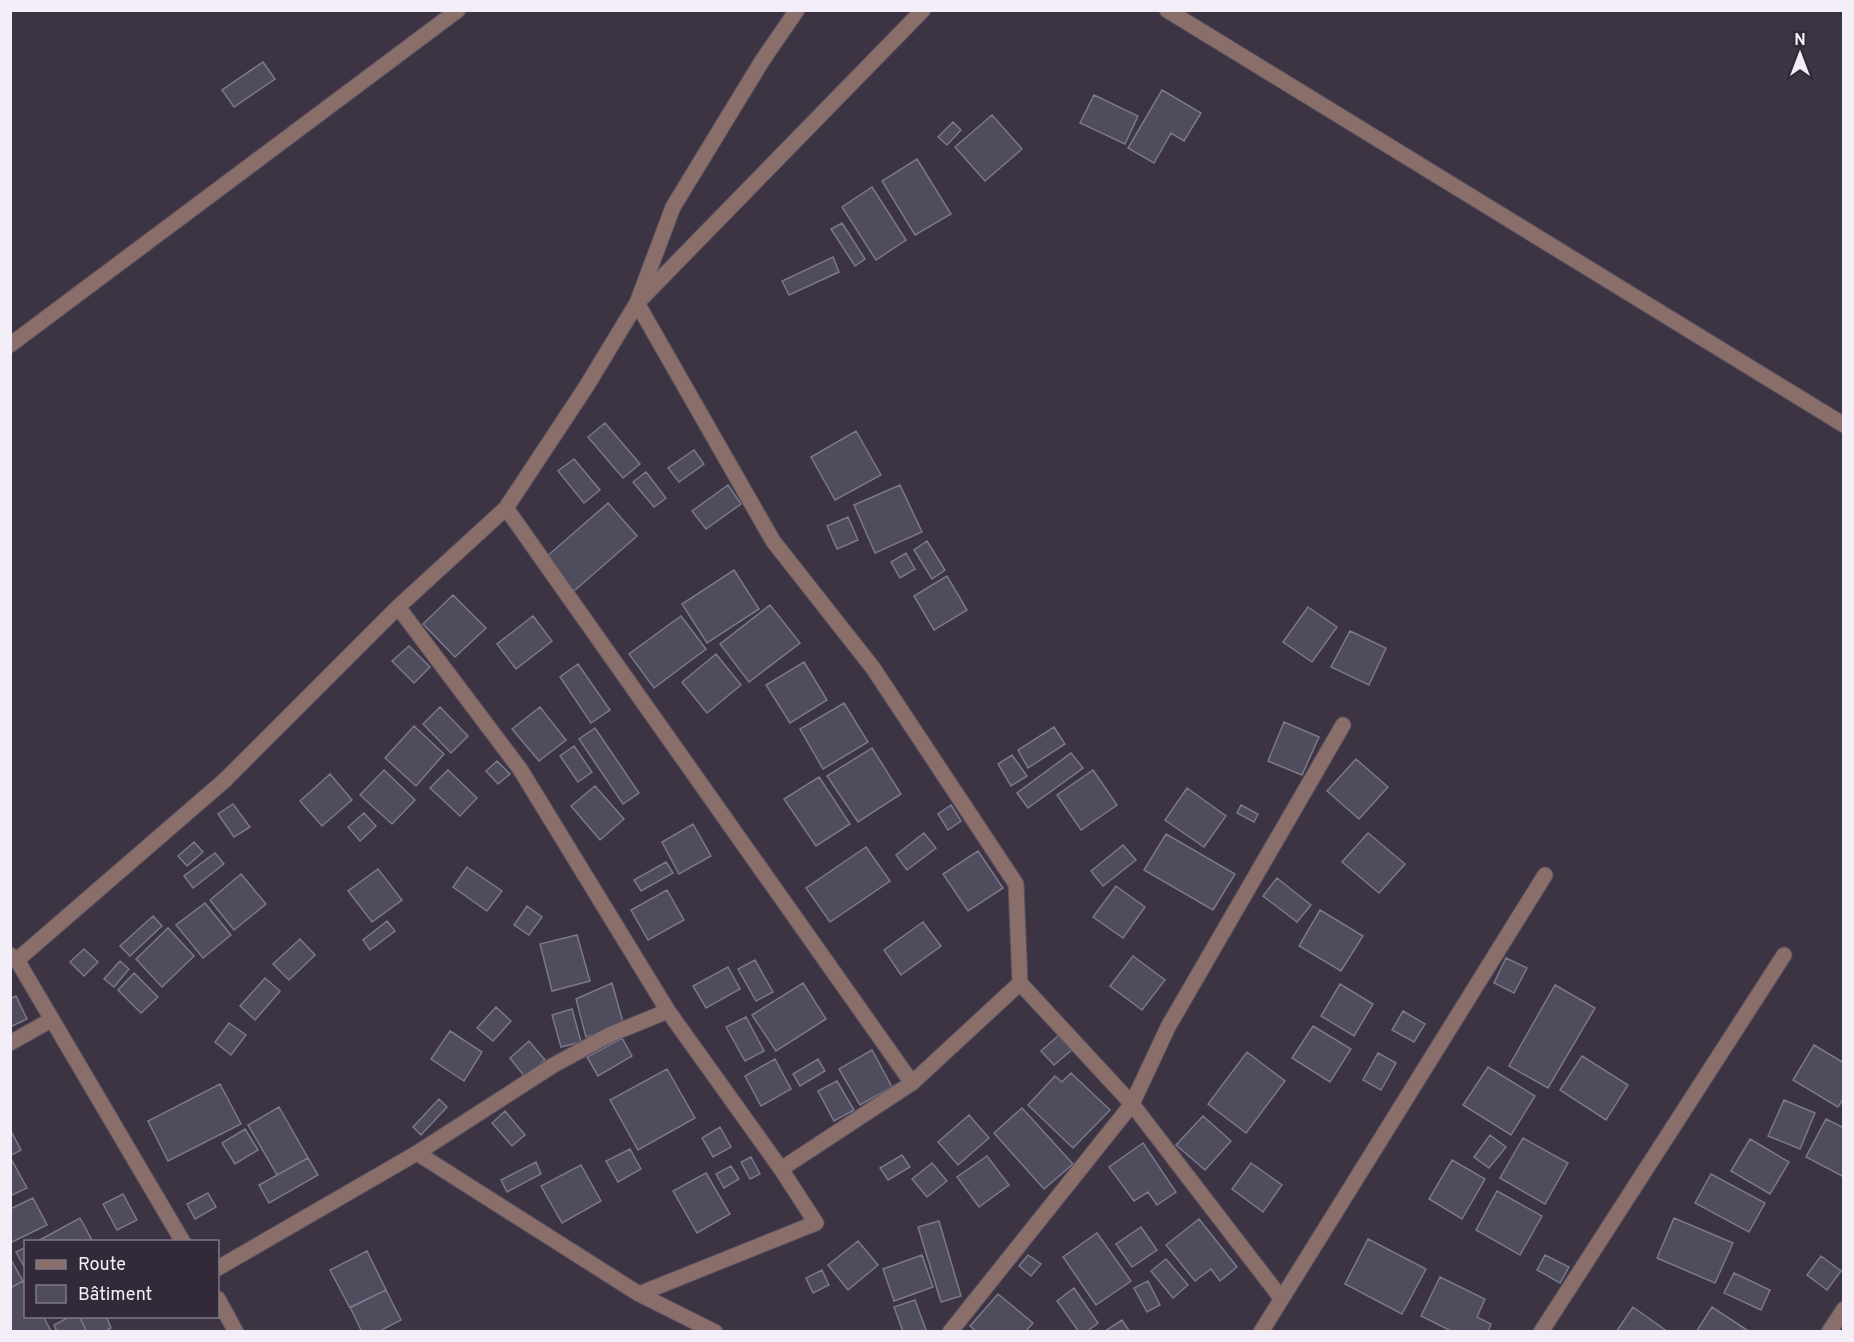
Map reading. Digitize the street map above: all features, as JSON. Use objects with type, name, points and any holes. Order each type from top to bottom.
[{"type":"street","points":[[10,345],[458,10]]},
{"type":"street","points":[[182,1240],[14,957],[225,780],[398,607],[506,508],[586,387],[637,303],[673,207],[762,61],[797,10]]},
{"type":"street","points":[[637,303],[922,10]]},
{"type":"street","points":[[1167,10],[1844,425]]},
{"type":"street","points":[[637,303],[773,542],[873,668],[1016,884],[1020,983],[1132,1104],[1281,1298]]},
{"type":"street","points":[[506,508],[912,1083]]},
{"type":"street","points":[[398,607],[520,769],[668,1011],[781,1169],[816,1223],[639,1294]]},
{"type":"street","points":[[950,1332],[1132,1104],[1168,1027],[1343,725]]},
{"type":"street","points":[[1261,1332],[1545,875]]},
{"type":"street","points":[[1541,1332],[1784,955]]},
{"type":"street","points":[[781,1169],[912,1083],[1020,983]]},
{"type":"street","points":[[219,1267],[417,1153],[552,1066],[609,1035],[668,1011]]},
{"type":"street","points":[[10,1043],[51,1020]]},
{"type":"street","points":[[417,1153],[639,1294],[715,1332]]},
{"type":"street","points":[[219,1301],[236,1332]]},
{"type":"street","points":[[1829,1332],[1844,1309]]},
{"type":"building","points":[[263,62],[275,79],[234,107],[222,90]]},
{"type":"building","points":[[1162,90],[1201,113],[1184,141],[1171,133],[1154,163],[1128,148]]},
{"type":"building","points":[[1094,95],[1138,116],[1125,144],[1080,123]]},
{"type":"building","points":[[992,115],[1022,149],[985,181],[955,147]]},
{"type":"building","points":[[953,122],[961,130],[947,145],[938,137]]},
{"type":"building","points":[[917,159],[951,214],[915,235],[882,181]]},
{"type":"building","points":[[872,187],[906,240],[876,260],[842,207]]},
{"type":"building","points":[[842,223],[865,259],[855,266],[831,229]]},
{"type":"building","points":[[833,257],[839,272],[789,295],[782,281]]},
{"type":"building","points":[[605,423],[640,464],[623,478],[588,437]]},
{"type":"building","points":[[856,431],[881,475],[835,500],[811,457]]},
{"type":"building","points":[[694,450],[704,464],[679,482],[668,468]]},
{"type":"building","points":[[574,459],[600,490],[584,503],[558,471]]},
{"type":"building","points":[[646,472],[666,498],[654,507],[633,482]]},
{"type":"building","points":[[728,485],[741,504],[706,529],[692,511]]},
{"type":"building","points":[[900,485],[922,532],[875,553],[854,505]]},
{"type":"building","points":[[608,503],[637,536],[574,591],[545,558]]},
{"type":"building","points":[[848,517],[858,540],[837,549],[827,526]]},
{"type":"building","points":[[927,541],[945,570],[932,579],[914,550]]},
{"type":"building","points":[[906,553],[915,569],[900,578],[891,562]]},
{"type":"building","points":[[734,570],[759,609],[707,643],[682,604]]},
{"type":"building","points":[[947,576],[967,610],[934,630],[914,596]]},
{"type":"building","points":[[453,595],[486,628],[455,657],[423,624]]},
{"type":"building","points":[[770,605],[800,643],[749,682],[720,644]]},
{"type":"building","points":[[1308,607],[1337,627],[1312,662],[1283,642]]},
{"type":"building","points":[[533,616],[552,641],[516,669],[497,644]]},
{"type":"building","points":[[681,616],[706,649],[654,688],[629,654]]},
{"type":"building","points":[[1350,631],[1386,648],[1369,685],[1331,667]]},
{"type":"building","points":[[409,646],[430,667],[414,683],[392,661]]},
{"type":"building","points":[[716,654],[741,685],[707,713],[682,682]]},
{"type":"building","points":[[804,662],[827,700],[790,723],[766,685]]},
{"type":"building","points":[[578,664],[610,710],[591,723],[560,677]]},
{"type":"building","points":[[844,703],[868,742],[823,769],[800,729]]},
{"type":"building","points":[[440,707],[468,736],[451,753],[423,724]]},
{"type":"building","points":[[540,707],[566,740],[539,761],[512,729]]},
{"type":"building","points":[[1284,722],[1319,737],[1302,775],[1268,761]]},
{"type":"building","points":[[414,726],[444,754],[416,786],[385,758]]},
{"type":"building","points":[[1054,727],[1065,744],[1028,768],[1018,750]]},
{"type":"building","points":[[595,728],[639,793],[623,804],[579,739]]},
{"type":"building","points":[[574,746],[592,772],[578,782],[560,756]]},
{"type":"building","points":[[872,748],[901,794],[858,822],[827,776]]},
{"type":"building","points":[[1071,753],[1083,768],[1028,808],[1017,793]]},
{"type":"building","points":[[1012,755],[1027,776],[1011,786],[998,764]]},
{"type":"building","points":[[1356,759],[1388,787],[1359,819],[1327,791]]},
{"type":"building","points":[[497,761],[510,774],[498,784],[486,771]]},
{"type":"building","points":[[384,770],[415,800],[392,824],[360,795]]},
{"type":"building","points":[[448,770],[477,798],[460,816],[430,788]]},
{"type":"building","points":[[1093,770],[1117,805],[1081,830],[1057,795]]},
{"type":"building","points":[[330,774],[352,800],[322,826],[300,801]]},
{"type":"building","points":[[819,777],[850,824],[816,846],[784,799]]},
{"type":"building","points":[[595,786],[624,819],[600,840],[571,806]]},
{"type":"building","points":[[1187,788],[1226,816],[1204,847],[1165,820]]},
{"type":"building","points":[[233,804],[250,827],[234,837],[218,814]]},
{"type":"building","points":[[951,805],[961,821],[948,830],[938,814]]},
{"type":"building","points":[[1241,805],[1258,814],[1254,822],[1237,813]]},
{"type":"building","points":[[364,813],[376,826],[360,841],[348,827]]},
{"type":"building","points":[[693,824],[711,856],[679,874],[662,842]]},
{"type":"building","points":[[924,833],[936,848],[907,870],[896,855]]},
{"type":"building","points":[[1368,833],[1405,864],[1379,893],[1342,862]]},
{"type":"building","points":[[1166,834],[1235,874],[1213,910],[1144,870]]},
{"type":"building","points":[[194,842],[203,852],[187,866],[178,856]]},
{"type":"building","points":[[1123,845],[1136,860],[1103,886],[1091,871]]},
{"type":"building","points":[[866,847],[890,881],[830,922],[806,888]]},
{"type":"building","points":[[978,851],[1003,888],[968,911],[943,874]]},
{"type":"building","points":[[215,853],[224,864],[193,888],[184,876]]},
{"type":"building","points":[[666,862],[673,873],[641,891],[634,880]]},
{"type":"building","points":[[467,867],[502,891],[487,911],[453,887]]},
{"type":"building","points":[[378,869],[402,900],[372,922],[348,891]]},
{"type":"building","points":[[241,874],[266,904],[234,930],[210,900]]},
{"type":"building","points":[[1277,878],[1311,905],[1297,922],[1263,896]]},
{"type":"building","points":[[1116,886],[1145,907],[1123,938],[1093,917]]},
{"type":"building","points":[[667,890],[684,920],[648,940],[631,910]]},
{"type":"building","points":[[205,903],[231,935],[203,958],[176,925]]},
{"type":"building","points":[[527,906],[542,917],[529,935],[514,925]]},
{"type":"building","points":[[1320,910],[1363,936],[1341,971],[1299,946]]},
{"type":"building","points":[[153,916],[162,926],[130,956],[120,946]]},
{"type":"building","points":[[387,921],[395,931],[370,950],[363,940]]},
{"type":"building","points":[[923,922],[941,946],[901,975],[884,950]]},
{"type":"building","points":[[168,928],[194,956],[162,987],[136,959]]},
{"type":"building","points":[[577,935],[590,981],[552,991],[540,944]]},
{"type":"building","points":[[300,939],[315,955],[289,980],[273,964]]},
{"type":"building","points":[[84,949],[98,962],[84,976],[70,962]]},
{"type":"building","points":[[1133,956],[1165,980],[1142,1010],[1110,986]]},
{"type":"building","points":[[1506,958],[1527,968],[1514,993],[1494,983]]},
{"type":"building","points":[[755,960],[773,992],[756,1001],[738,969]]},
{"type":"building","points":[[120,961],[129,969],[114,987],[104,979]]},
{"type":"building","points":[[728,967],[740,989],[706,1008],[693,986]]},
{"type":"building","points":[[134,973],[158,997],[141,1013],[118,990]]},
{"type":"building","points":[[265,978],[280,991],[255,1020],[240,1006]]},
{"type":"building","points":[[612,983],[624,1026],[586,1037],[576,999]]},
{"type":"building","points":[[803,983],[826,1019],[776,1051],[752,1015]]},
{"type":"building","points":[[1340,984],[1373,1004],[1354,1036],[1321,1016]]},
{"type":"building","points":[[1555,985],[1595,1008],[1548,1088],[1509,1066]]},
{"type":"building","points":[[16,996],[27,1019],[10,1027],[10,999]]},
{"type":"building","points":[[496,1007],[511,1021],[493,1041],[477,1028]]},
{"type":"building","points":[[572,1009],[581,1042],[561,1047],[552,1015]]},
{"type":"building","points":[[1403,1011],[1425,1024],[1414,1042],[1392,1030]]},
{"type":"building","points":[[746,1017],[764,1051],[745,1061],[726,1027]]},
{"type":"building","points":[[229,1023],[246,1035],[231,1055],[215,1042]]},
{"type":"building","points":[[1313,1026],[1351,1049],[1330,1082],[1292,1058]]},
{"type":"building","points":[[450,1031],[482,1052],[464,1081],[431,1059]]},
{"type":"building","points":[[1060,1034],[1073,1049],[1054,1065],[1041,1051]]},
{"type":"building","points":[[622,1038],[632,1056],[598,1076],[587,1057]]},
{"type":"building","points":[[529,1041],[545,1060],[525,1077],[510,1058]]},
{"type":"building","points":[[1814,1045],[1844,1063],[1844,1098],[1838,1107],[1793,1080]]},
{"type":"building","points":[[872,1050],[892,1087],[860,1105],[839,1069]]},
{"type":"building","points":[[1247,1052],[1285,1081],[1246,1133],[1208,1104]]},
{"type":"building","points":[[1378,1053],[1396,1063],[1381,1090],[1363,1080]]},
{"type":"building","points":[[1582,1056],[1628,1085],[1606,1120],[1560,1090]]},
{"type":"building","points":[[775,1059],[791,1089],[761,1106],[745,1076]]},
{"type":"building","points":[[818,1059],[825,1071],[800,1086],[793,1074]]},
{"type":"building","points":[[1488,1067],[1535,1096],[1511,1135],[1463,1105]]},
{"type":"building","points":[[667,1069],[695,1118],[638,1150],[610,1100]]},
{"type":"building","points":[[1071,1073],[1110,1110],[1073,1148],[1028,1105],[1055,1076],[1062,1082]]},
{"type":"building","points":[[837,1081],[854,1110],[834,1121],[818,1091]]},
{"type":"building","points":[[220,1084],[241,1124],[168,1161],[148,1121]]},
{"type":"building","points":[[439,1099],[447,1107],[421,1135],[413,1127]]},
{"type":"building","points":[[1784,1100],[1815,1113],[1800,1149],[1768,1136]]},
{"type":"building","points":[[279,1107],[308,1158],[277,1175],[248,1125]]},
{"type":"building","points":[[1022,1108],[1073,1164],[1044,1189],[994,1133]]},
{"type":"building","points":[[505,1111],[525,1135],[512,1146],[492,1123]]},
{"type":"building","points":[[969,1115],[989,1138],[958,1165],[938,1142]]},
{"type":"building","points":[[1203,1116],[1231,1141],[1205,1170],[1176,1145]]},
{"type":"building","points":[[1826,1119],[1844,1128],[1844,1177],[1806,1157]]},
{"type":"building","points":[[720,1127],[731,1147],[713,1157],[702,1138]]},
{"type":"building","points":[[10,1129],[21,1150],[10,1156]]},
{"type":"building","points":[[245,1129],[258,1150],[235,1164],[222,1143]]},
{"type":"building","points":[[1490,1135],[1506,1147],[1489,1168],[1474,1157]]},
{"type":"building","points":[[1523,1138],[1568,1163],[1545,1204],[1500,1178]]},
{"type":"building","points":[[1750,1139],[1789,1162],[1770,1194],[1731,1171]]},
{"type":"building","points":[[1143,1143],[1176,1192],[1157,1205],[1148,1192],[1134,1201],[1109,1167]]},
{"type":"building","points":[[630,1149],[641,1169],[618,1182],[606,1161]]},
{"type":"building","points":[[902,1155],[910,1167],[888,1180],[880,1168]]},
{"type":"building","points":[[987,1156],[1009,1185],[979,1207],[957,1177]]},
{"type":"building","points":[[10,1157],[27,1188],[10,1196]]},
{"type":"building","points":[[751,1157],[760,1174],[750,1179],[741,1162]]},
{"type":"building","points":[[308,1158],[318,1175],[269,1203],[259,1185]]},
{"type":"building","points":[[1452,1160],[1485,1179],[1462,1219],[1429,1199]]},
{"type":"building","points":[[536,1162],[541,1174],[507,1192],[501,1180]]},
{"type":"building","points":[[932,1163],[947,1181],[927,1197],[912,1179]]},
{"type":"building","points":[[1251,1163],[1282,1185],[1263,1212],[1232,1189]]},
{"type":"building","points":[[581,1165],[601,1201],[562,1223],[541,1186]]},
{"type":"building","points":[[731,1166],[739,1179],[724,1188],[716,1174]]},
{"type":"building","points":[[706,1173],[730,1214],[697,1233],[673,1191]]},
{"type":"building","points":[[1711,1174],[1765,1203],[1749,1232],[1695,1203]]},
{"type":"building","points":[[1497,1191],[1542,1216],[1520,1255],[1476,1230]]},
{"type":"building","points":[[208,1193],[216,1207],[195,1219],[187,1204]]},
{"type":"building","points":[[123,1194],[137,1220],[117,1230],[103,1204]]},
{"type":"building","points":[[33,1198],[47,1225],[10,1243],[10,1209]]},
{"type":"building","points":[[80,1218],[92,1240],[40,1240]]},
{"type":"building","points":[[1674,1218],[1733,1243],[1715,1283],[1657,1258]]},
{"type":"building","points":[[1199,1219],[1237,1267],[1220,1281],[1211,1269],[1195,1281],[1166,1245]]},
{"type":"building","points":[[939,1221],[961,1296],[941,1302],[918,1227]]},
{"type":"building","points":[[1141,1227],[1157,1250],[1132,1267],[1116,1244]]},
{"type":"building","points":[[1097,1233],[1131,1281],[1096,1305],[1063,1257]]},
{"type":"building","points":[[1368,1239],[1426,1269],[1402,1314],[1345,1284]]},
{"type":"building","points":[[858,1241],[878,1265],[848,1290],[828,1265]]},
{"type":"building","points":[[24,1248],[24,1266],[16,1252]]},
{"type":"building","points":[[367,1251],[386,1290],[350,1308],[330,1270]]},
{"type":"building","points":[[922,1255],[933,1287],[894,1301],[883,1269]]},
{"type":"building","points":[[1028,1255],[1041,1264],[1031,1276],[1019,1266]]},
{"type":"building","points":[[1545,1255],[1569,1267],[1560,1283],[1537,1270]]},
{"type":"building","points":[[1821,1256],[1841,1271],[1827,1290],[1807,1275]]},
{"type":"building","points":[[10,1258],[23,1281],[10,1288]]},
{"type":"building","points":[[1166,1259],[1188,1285],[1173,1298],[1151,1271]]},
{"type":"building","points":[[822,1270],[829,1285],[813,1293],[806,1278]]},
{"type":"building","points":[[1734,1273],[1770,1290],[1761,1310],[1724,1293]]},
{"type":"building","points":[[1440,1277],[1485,1299],[1477,1317],[1491,1324],[1488,1332],[1453,1332],[1421,1316]]},
{"type":"building","points":[[23,1281],[24,1318],[44,1318],[51,1331],[10,1332],[10,1288]]},
{"type":"building","points":[[1148,1281],[1160,1305],[1147,1312],[1134,1288]]},
{"type":"building","points":[[1074,1288],[1098,1323],[1086,1332],[1079,1332],[1057,1301]]},
{"type":"building","points":[[386,1290],[401,1320],[378,1332],[362,1332],[350,1307]]},
{"type":"building","points":[[998,1294],[1033,1323],[1025,1332],[977,1332],[970,1326]]},
{"type":"building","points":[[915,1300],[926,1330],[903,1332],[894,1307]]},
{"type":"building","points":[[1633,1307],[1668,1332],[1616,1332]]},
{"type":"building","points":[[1712,1307],[1750,1332],[1696,1332]]},
{"type":"building","points":[[67,1318],[80,1318],[87,1332],[57,1332],[54,1325]]},
{"type":"building","points":[[80,1318],[107,1318],[111,1328],[104,1332],[87,1332]]},
{"type":"building","points":[[1122,1320],[1130,1332],[1105,1331]]}]
